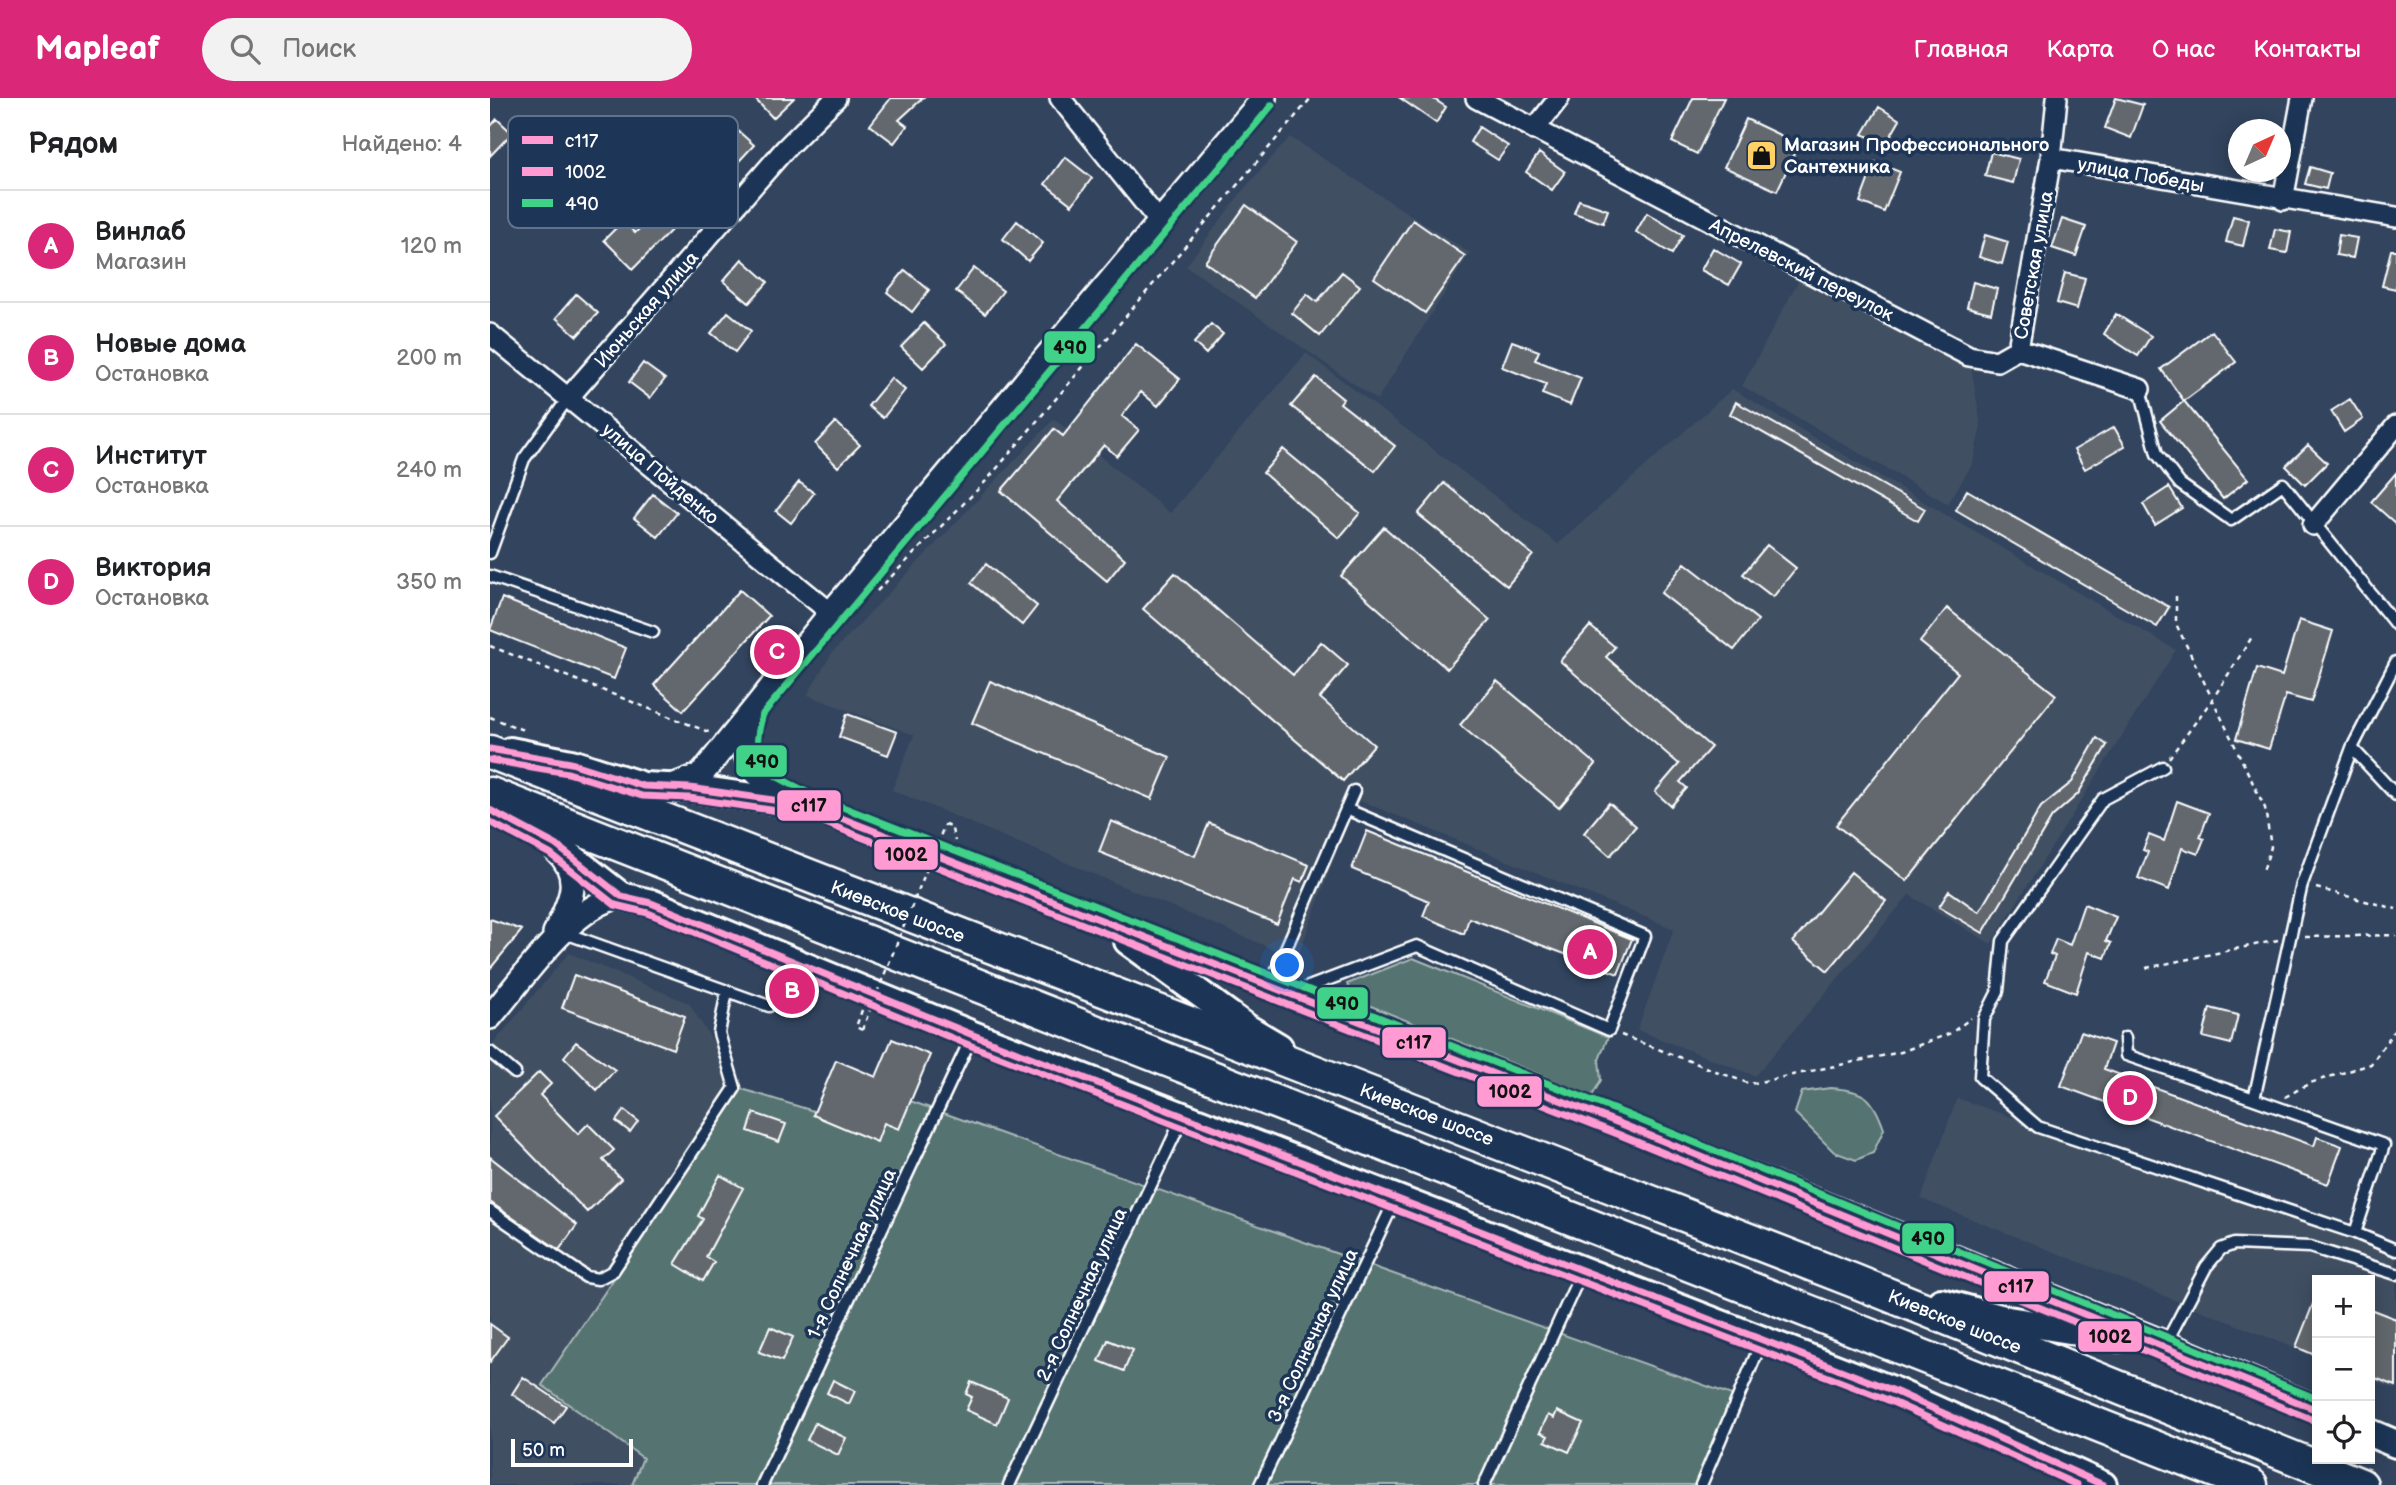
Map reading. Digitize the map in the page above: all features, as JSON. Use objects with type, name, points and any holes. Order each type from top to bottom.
[{"type":"highway","name":"Киевское шоссе","points":[[490,750],[1852,1280],[2361,1485]]},
{"type":"highway","name":"Киевское шоссе","points":[[490,794],[2251,1485]]},
{"type":"main road","points":[[490,750],[536,755],[659,789],[690,789],[808,804],[1624,1125],[2165,1345],[2312,1408]]},
{"type":"main road","points":[[490,810],[541,836],[621,896],[651,903],[973,1035],[1950,1414],[2103,1485]]},
{"type":"main road","points":[[1045,897],[1130,943],[1247,1028],[1339,1080]]},
{"type":"main road","points":[[1852,1280],[2008,1320],[2165,1345]]},
{"type":"main road","points":[[2375,1435],[2396,1444]]},
{"type":"street","name":"Июньская улица","points":[[738,203],[785,149],[836,98]]},
{"type":"street","points":[[1060,98],[1159,221]]},
{"type":"street","points":[[659,789],[682,785],[701,775],[831,613],[1264,98]]},
{"type":"street","name":"Апрелевский переулок","points":[[1476,98],[1969,356],[1997,361],[2018,349]]},
{"type":"street","points":[[1534,130],[1559,98]]},
{"type":"street","name":"Советская улица","points":[[2018,349],[2051,158],[2057,98]]},
{"type":"street","points":[[2283,200],[2302,98]]},
{"type":"street","name":"улица Победы","points":[[2051,158],[2283,200],[2396,217]]},
{"type":"street","name":"Июньская улица","points":[[569,397],[716,228]]},
{"type":"street","name":"улица Пойденко","points":[[490,334],[831,613]]},
{"type":"street","points":[[2018,349],[2140,388]]},
{"type":"street","points":[[2313,525],[2396,426]]},
{"type":"street","points":[[754,709],[744,738],[751,768],[763,779],[808,804]]},
{"type":"street","points":[[541,836],[566,861],[573,880],[571,900],[547,950]]},
{"type":"street","points":[[490,1017],[564,932],[600,902],[621,896]]},
{"type":"lane","points":[[2140,388],[2157,454],[2180,484],[2231,520],[2283,484],[2313,525],[2396,625]]},
{"type":"lane","points":[[490,553],[524,460],[569,397]]},
{"type":"lane","points":[[490,576],[653,632]]},
{"type":"lane","points":[[2254,1099],[2302,884],[2352,748],[2396,662]]},
{"type":"lane","points":[[2352,748],[2396,795]]},
{"type":"lane","points":[[2163,767],[2103,799],[2003,941],[1998,991],[1984,1019],[1980,1077],[2038,1127],[2355,1233],[2396,1251]]},
{"type":"lane","points":[[1346,809],[1645,936],[1609,1030],[1417,946],[1295,993],[1276,990],[1346,809],[1354,791]]},
{"type":"lane","points":[[564,932],[769,1006]]},
{"type":"lane","points":[[490,1211],[586,1277],[598,1279],[613,1271],[735,1088],[719,1032],[727,991]]},
{"type":"lane","name":"1-я Солнечная улица","points":[[762,1485],[973,1035]]},
{"type":"lane","points":[[2125,1038],[2126,1055],[2384,1145],[2355,1233]]},
{"type":"lane","points":[[490,1052],[515,1073]]},
{"type":"lane","name":"2-я Солнечная улица","points":[[1009,1485],[1184,1117]]},
{"type":"lane","name":"3-я Солнечная улица","points":[[1260,1485],[1395,1199]]},
{"type":"lane","points":[[2165,1345],[2206,1267],[2221,1249],[2234,1244],[2310,1247],[2396,1274]]},
{"type":"lane","points":[[1484,1485],[1582,1270]]},
{"type":"lane","points":[[1701,1485],[1762,1340]]},
{"type":"path","points":[[870,598],[988,480],[1311,98]]},
{"type":"path","points":[[2176,596],[2176,624],[2265,808],[2271,847],[2263,871]]},
{"type":"path","points":[[2163,767],[2212,700],[2252,636]]},
{"type":"path","points":[[490,646],[717,735]]},
{"type":"path","points":[[864,1004],[856,1027],[862,1030],[938,840],[945,824],[951,826],[957,848],[938,840],[927,836]]},
{"type":"path","points":[[2302,884],[2396,909]]},
{"type":"path","points":[[2146,968],[2290,937],[2396,935]]},
{"type":"path","points":[[1609,1030],[1717,1074],[1750,1084],[1830,1070],[1930,1043],[1951,1033],[1998,991]]},
{"type":"path","points":[[2270,1105],[2310,1083],[2371,1064],[2396,1028]]},
{"type":"shaded area","points":[[1290,137],[1470,253],[1377,400],[1186,266],[1243,190]]},
{"type":"shaded area","points":[[1802,274],[1971,365],[1981,426],[1973,463],[1948,504],[1742,386]]},
{"type":"shaded area","points":[[1306,353],[1558,544],[1732,389],[2176,650],[1991,944],[1909,895],[1755,1076],[1637,1030],[1674,929],[1356,799],[1297,959],[892,790],[914,735],[807,695],[832,653],[1054,419],[1170,513]]},
{"type":"shaded area","points":[[569,953],[689,1003],[742,1089],[543,1385],[643,1458],[632,1485],[490,1485],[490,1047]]},
{"type":"shaded area","points":[[1957,1098],[2396,1252],[2396,1390],[2375,1381],[2375,1275],[2312,1275],[2312,1355],[1921,1199]]},
{"type":"green space","points":[[1413,958],[1608,1037],[1599,1060],[1601,1080],[1592,1096],[1356,1000],[1347,984]]},
{"type":"green space","points":[[1830,1088],[1860,1093],[1876,1109],[1884,1129],[1873,1153],[1856,1160],[1834,1152],[1795,1113],[1802,1092]]},
{"type":"green space","points":[[742,1089],[823,1114],[902,1098],[1743,1399],[1705,1485],[632,1485],[643,1458],[542,1385]]},
{"type":"building","points":[[754,98],[794,98],[773,118]]},
{"type":"building","points":[[891,98],[923,98],[899,120],[907,126],[894,143],[870,125]]},
{"type":"building","points":[[1400,98],[1432,98],[1446,107],[1436,123]]},
{"type":"building","points":[[1693,98],[1724,98],[1697,154],[1672,142]]},
{"type":"building","points":[[2116,98],[2143,105],[2131,138],[2105,128]]},
{"type":"building","points":[[1879,107],[1900,120],[1885,146],[1863,134]]},
{"type":"building","points":[[497,119],[508,129],[508,137],[490,156],[490,127]]},
{"type":"building","name":"Магазин Профессионального Сантехника","points":[[1746,119],[1799,144],[1777,191],[1724,167]]},
{"type":"building","points":[[1479,127],[1508,146],[1498,160],[1470,142]]},
{"type":"building","points":[[738,131],[754,145],[738,162]]},
{"type":"building","points":[[1991,152],[2019,159],[2013,183],[1985,176]]},
{"type":"building","points":[[1539,153],[1565,172],[1552,190],[1526,172]]},
{"type":"building","points":[[1065,157],[1092,178],[1072,205],[1045,184]]},
{"type":"building","points":[[1875,162],[1900,172],[1884,212],[1860,202]]},
{"type":"building","points":[[2310,167],[2330,173],[2326,189],[2305,184]]},
{"type":"building","points":[[1579,200],[1608,210],[1603,223],[1574,213]]},
{"type":"building","points":[[1246,205],[1297,242],[1255,298],[1205,262]]},
{"type":"building","points":[[1647,213],[1683,235],[1672,254],[1636,232]]},
{"type":"building","points":[[2233,216],[2249,220],[2243,246],[2226,242]]},
{"type":"building","points":[[2062,219],[2086,227],[2076,256],[2052,248]]},
{"type":"building","points":[[1413,220],[1465,256],[1425,313],[1374,278]]},
{"type":"building","points":[[1017,221],[1043,243],[1028,261],[1003,239]]},
{"type":"building","points":[[616,228],[630,228],[635,233],[640,228],[673,228],[633,269],[604,240]]},
{"type":"building","points":[[2275,229],[2291,232],[2287,253],[2270,250]]},
{"type":"building","points":[[1985,235],[2008,242],[2002,264],[1979,257]]},
{"type":"building","points":[[2339,235],[2357,238],[2353,258],[2336,255]]},
{"type":"building","points":[[1713,248],[1741,264],[1729,285],[1701,270]]},
{"type":"building","points":[[2391,250],[2396,250],[2396,289],[2382,286]]},
{"type":"building","points":[[742,259],[768,282],[749,303],[723,281]]},
{"type":"building","points":[[974,268],[1003,291],[985,314],[956,291]]},
{"type":"building","points":[[905,270],[929,290],[912,312],[887,292]]},
{"type":"building","points":[[1342,272],[1360,286],[1320,336],[1292,313],[1307,294],[1317,302]]},
{"type":"building","points":[[2065,273],[2085,278],[2077,309],[2057,303]]},
{"type":"building","points":[[1973,282],[1997,289],[1991,313],[1967,307]]},
{"type":"building","points":[[576,294],[598,313],[577,336],[556,318]]},
{"type":"building","points":[[728,312],[751,331],[735,352],[711,333]]},
{"type":"building","points":[[2116,314],[2151,336],[2138,356],[2104,334]]},
{"type":"building","points":[[924,323],[946,344],[923,368],[901,347]]},
{"type":"building","points":[[1211,324],[1223,334],[1206,354],[1194,343]]},
{"type":"building","points":[[2212,331],[2236,362],[2184,401],[2161,369]]},
{"type":"building","points":[[1512,341],[1539,351],[1535,360],[1581,378],[1570,405],[1542,394],[1546,384],[1502,367]]},
{"type":"building","points":[[1136,344],[1180,379],[1158,406],[1141,392],[1122,416],[1139,430],[1117,456],[1104,445],[1057,501],[1125,559],[1107,581],[1001,491],[1054,429],[1063,436]]},
{"type":"building","points":[[643,363],[665,379],[650,398],[629,382]]},
{"type":"building","points":[[1316,377],[1343,399],[1340,403],[1395,446],[1375,471],[1291,406]]},
{"type":"building","points":[[891,378],[905,390],[883,418],[868,406]]},
{"type":"building","points":[[2350,399],[2363,419],[2344,432],[2331,411]]},
{"type":"building","points":[[2184,401],[2248,479],[2223,499],[2160,421]]},
{"type":"building","points":[[1736,402],[1925,509],[1918,521],[1730,414]]},
{"type":"building","points":[[836,422],[860,445],[838,467],[815,444]]},
{"type":"building","points":[[2114,427],[2125,446],[2085,469],[2074,450]]},
{"type":"building","points":[[2308,445],[2327,463],[2305,485],[2286,466]]},
{"type":"building","points":[[1283,449],[1360,513],[1339,538],[1263,473]]},
{"type":"building","points":[[2396,473],[2396,524],[2371,502]]},
{"type":"building","points":[[799,482],[814,493],[791,523],[776,511]]},
{"type":"building","points":[[1444,483],[1533,555],[1507,586],[1418,514]]},
{"type":"building","points":[[2169,487],[2182,508],[2155,525],[2143,504]]},
{"type":"building","points":[[1967,490],[2169,607],[2157,627],[1956,510]]},
{"type":"building","points":[[653,494],[677,513],[658,537],[634,518]]},
{"type":"building","points":[[1384,527],[1490,620],[1447,669],[1341,576]]},
{"type":"building","points":[[1767,545],[1796,568],[1773,597],[1743,574]]},
{"type":"building","points":[[1685,563],[1758,620],[1734,650],[1661,593]]},
{"type":"building","points":[[986,564],[1037,606],[1022,625],[971,583]]},
{"type":"building","points":[[1175,573],[1293,675],[1321,642],[1348,665],[1320,698],[1374,745],[1343,781],[1143,609]]},
{"type":"building","points":[[740,590],[769,616],[683,711],[654,685]]},
{"type":"building","points":[[502,598],[626,648],[614,679],[490,630]]},
{"type":"building","points":[[1947,608],[2056,695],[1907,881],[1836,825],[1958,673],[1920,642]]},
{"type":"building","points":[[2299,620],[2333,631],[2311,702],[2286,695],[2269,749],[2236,739],[2257,668],[2282,676]]},
{"type":"building","points":[[1590,626],[1615,647],[1606,657],[1711,747],[1680,782],[1687,788],[1671,806],[1655,792],[1679,764],[1560,661]]},
{"type":"building","points":[[990,681],[1170,757],[1152,799],[972,723]]},
{"type":"building","points":[[1497,681],[1596,764],[1559,808],[1460,725]]},
{"type":"building","points":[[847,714],[897,732],[888,755],[839,737]]},
{"type":"building","points":[[2097,738],[2107,745],[2078,794],[2052,817],[1983,933],[1939,907],[1949,891],[1979,912],[2041,807],[2072,782]]},
{"type":"building","points":[[2177,801],[2209,813],[2200,837],[2204,839],[2198,854],[2182,848],[2169,890],[2138,878],[2148,852],[2143,850],[2149,835],[2164,841]]},
{"type":"building","points":[[1609,803],[1636,826],[1610,856],[1584,833]]},
{"type":"building","points":[[1111,821],[1195,856],[1209,823],[1309,865],[1302,882],[1295,879],[1277,924],[1099,852]]},
{"type":"building","points":[[1367,831],[1632,939],[1618,974],[1469,918],[1464,934],[1423,916],[1429,901],[1352,869]]},
{"type":"building","points":[[1851,872],[1886,901],[1828,971],[1793,942]]},
{"type":"building","points":[[2084,904],[2116,917],[2106,941],[2111,943],[2105,958],[2089,952],[2076,993],[2045,981],[2055,956],[2050,954],[2056,939],[2070,945]]},
{"type":"building","points":[[490,919],[522,930],[490,969]]},
{"type":"building","points":[[574,975],[685,1016],[673,1049],[562,1008]]},
{"type":"building","points":[[2210,1008],[2238,1015],[2231,1044],[2203,1037]]},
{"type":"building","points":[[2081,1032],[2113,1043],[2104,1069],[2314,1146],[2317,1137],[2342,1146],[2328,1184],[2061,1086]]},
{"type":"building","points":[[892,1039],[930,1055],[899,1129],[884,1123],[877,1142],[813,1115],[836,1060],[876,1077]]},
{"type":"building","points":[[576,1042],[615,1070],[597,1090],[564,1057]]},
{"type":"building","points":[[539,1072],[551,1084],[540,1095],[578,1134],[588,1124],[614,1150],[603,1160],[621,1179],[587,1212],[494,1116]]},
{"type":"building","points":[[624,1110],[638,1121],[630,1132],[616,1121]]},
{"type":"building","points":[[754,1113],[786,1124],[779,1142],[748,1131]]},
{"type":"building","points":[[490,1157],[577,1225],[559,1250],[490,1202]]},
{"type":"building","points":[[720,1175],[743,1188],[706,1257],[714,1262],[703,1281],[675,1264],[703,1219],[698,1216]]},
{"type":"building","points":[[2312,1307],[2312,1354],[2296,1347]]},
{"type":"building","points":[[2375,1311],[2396,1319],[2396,1386],[2375,1378]]},
{"type":"building","points":[[490,1324],[508,1337],[490,1362]]},
{"type":"building","points":[[770,1327],[793,1337],[782,1361],[759,1352]]},
{"type":"building","points":[[1108,1340],[1133,1350],[1124,1371],[1099,1361]]},
{"type":"building","points":[[523,1377],[566,1406],[554,1423],[512,1394]]},
{"type":"building","points":[[833,1380],[855,1391],[849,1404],[827,1393]]},
{"type":"building","points":[[971,1382],[1008,1398],[997,1424],[966,1410],[972,1397],[966,1394]]},
{"type":"building","points":[[1557,1411],[1583,1423],[1569,1452],[1545,1441],[1548,1436],[1540,1432],[1548,1415],[1554,1418]]},
{"type":"building","points":[[815,1423],[846,1438],[838,1455],[807,1440]]},
{"type":"transit line","name":"490","points":[[1272,105],[763,714],[757,747],[765,766],[773,774],[812,795],[1628,1115],[2312,1397]]},
{"type":"transit line","name":"с117","points":[[490,749],[571,763],[643,786],[690,788],[808,805],[1624,1125],[2312,1408]]},
{"type":"transit line","name":"1002","points":[[490,760],[568,773],[642,796],[689,798],[805,815],[1620,1135],[2312,1420]]},
{"type":"transit line","name":"с117","points":[[490,810],[556,845],[621,896],[651,903],[973,1035],[1892,1390],[2103,1485]]},
{"type":"transit line","name":"1002","points":[[490,822],[550,854],[615,905],[648,913],[969,1045],[1888,1400],[2077,1485]]},
{"type":"place","name":"Магазин Профессионального Сантехника","points":[[1761,155]]},
{"type":"place","name":"Институт","points":[[777,652]]},
{"type":"place","name":"Винлаб","points":[[1590,952]]},
{"type":"place","name":"Новые дома","points":[[792,991]]},
{"type":"place","name":"Виктория","points":[[2130,1098]]}]
